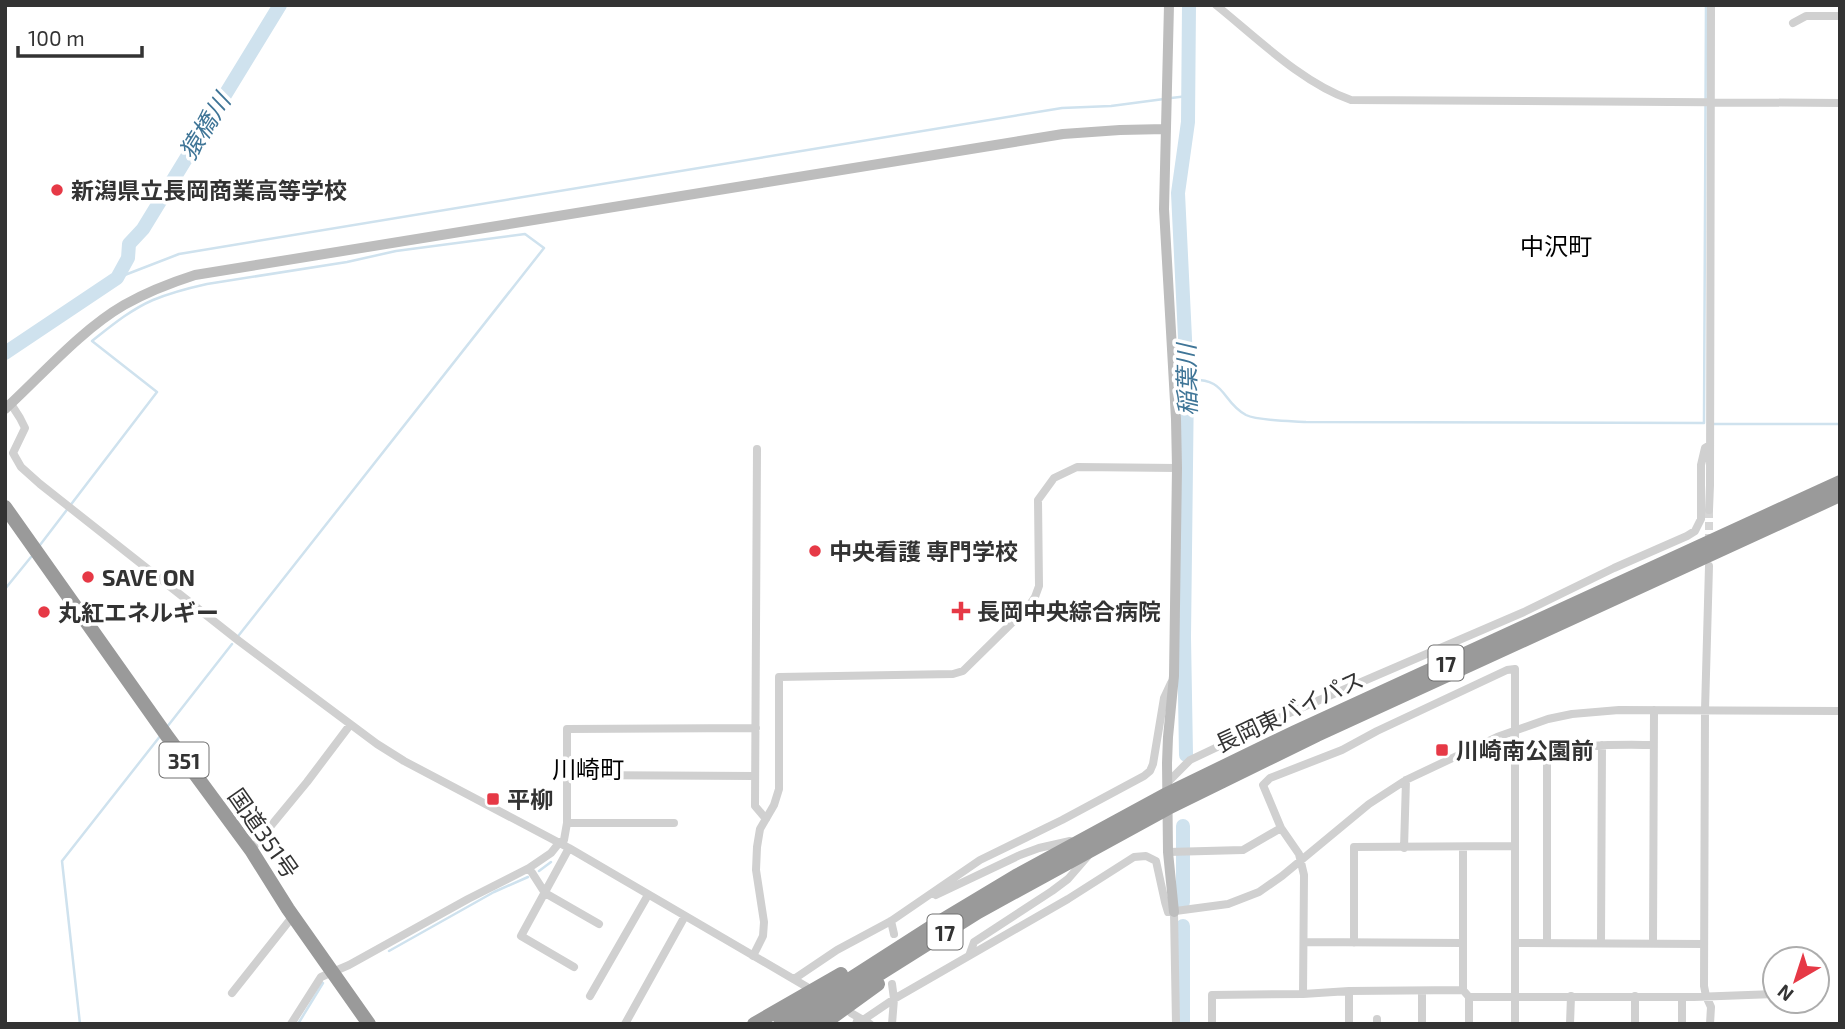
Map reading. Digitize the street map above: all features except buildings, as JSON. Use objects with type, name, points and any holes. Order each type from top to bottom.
[{"type":"highway","name":"長岡東バイパス","points":[[800,1024],[1168,794],[1285,737],[1840,481]]},
{"type":"highway","name":"長岡東バイパス","points":[[1168,794],[1317,735],[1840,495]]},
{"type":"highway","name":"17","points":[[1668,574],[1840,503]]},
{"type":"highway","name":"国道351号","points":[[5,508],[251,850],[293,916],[367,1020]]},
{"type":"highway","name":"長岡東バイパス","points":[[780,1024],[1016,876],[1092,842]]},
{"type":"highway","name":"17","points":[[754,1024],[981,892],[1016,876]]},
{"type":"highway","name":"17","points":[[822,1024],[978,912]]},
{"type":"street","points":[[1169,5],[1164,209],[1177,468],[1174,676],[1168,737],[1168,794],[1173,851],[1176,1024]]},
{"type":"street","points":[[1216,5],[1314,83],[1350,100],[1840,103]]},
{"type":"street","points":[[1709,510],[1707,103],[1711,5]]},
{"type":"street","points":[[1793,23],[1805,16],[1840,16]]},
{"type":"street","points":[[807,987],[569,848],[404,761],[350,724],[229,633],[21,467],[13,453],[25,428],[20,418],[8,406],[76,341],[115,311],[166,284],[195,275],[1063,134],[1166,129]]},
{"type":"street","points":[[1168,794],[1190,760],[1287,714],[1524,612],[1687,536],[1695,530],[1701,519],[1701,465],[1705,448],[1710,445]]},
{"type":"street","points":[[757,449],[755,806],[766,819]]},
{"type":"street","points":[[754,956],[764,922],[757,870],[757,847],[760,830],[774,805],[779,789],[779,677],[953,674],[963,671],[1035,597],[1039,586],[1038,500],[1054,478],[1077,467],[1177,468]]},
{"type":"street","points":[[1709,566],[1705,710],[1704,986],[1711,1007],[1710,1024]]},
{"type":"street","points":[[1303,995],[1304,875],[1301,859],[1282,828],[1263,785],[1270,778],[1342,750],[1507,670],[1515,669],[1515,1024]]},
{"type":"street","points":[[793,979],[837,950],[891,921],[980,860],[1144,776],[1153,764],[1164,698],[1174,676]]},
{"type":"street","points":[[851,1013],[863,1023],[894,999],[1068,899],[1134,857],[1146,856],[1156,861],[1168,912],[1210,908],[1243,899],[1269,885],[1369,804],[1406,780],[1515,729],[1572,714],[1619,710],[1840,711]]},
{"type":"street","points":[[1653,943],[1654,710]]},
{"type":"street","points":[[251,850],[350,724]]},
{"type":"street","points":[[291,1024],[321,977],[349,965],[530,868],[564,840],[567,823],[567,729],[756,727]]},
{"type":"street","points":[[1548,943],[1547,760],[1553,753],[1602,745],[1653,745]]},
{"type":"street","points":[[1601,943],[1602,745]]},
{"type":"street","points":[[566,775],[755,776]]},
{"type":"street","points":[[1404,848],[1406,780]]},
{"type":"street","points":[[567,823],[674,823]]},
{"type":"street","points":[[1173,851],[1242,850],[1282,828]]},
{"type":"street","points":[[915,905],[1039,848],[1092,842]]},
{"type":"street","points":[[969,956],[974,942],[1068,880],[1092,842]]},
{"type":"street","points":[[1354,943],[1354,847],[1514,846]]},
{"type":"street","points":[[569,848],[521,936],[574,967]]},
{"type":"street","points":[[1463,848],[1462,943],[1469,1024]]},
{"type":"street","points":[[530,868],[545,893],[599,924]]},
{"type":"street","points":[[590,996],[648,895]]},
{"type":"street","points":[[232,993],[293,916]]},
{"type":"street","points":[[625,1024],[685,916]]},
{"type":"street","points":[[891,921],[894,934]]},
{"type":"street","points":[[1304,942],[1462,943]]},
{"type":"street","points":[[1515,943],[1704,943]]},
{"type":"street","points":[[892,984],[892,1024]]},
{"type":"street","points":[[1349,991],[1349,1024]]},
{"type":"street","points":[[1212,1024],[1212,995],[1303,995],[1349,991],[1682,997],[1761,994]]},
{"type":"street","points":[[1422,991],[1422,1024]]},
{"type":"street","points":[[1570,1024],[1571,996]]},
{"type":"street","points":[[1635,996],[1635,1024]]},
{"type":"street","points":[[1682,997],[1682,1024]]},
{"type":"waterway","name":"猿橋川","points":[[5,353],[117,278],[128,258],[129,244],[143,229],[280,5]]},
{"type":"waterway","name":"稲葉川","points":[[1186,755],[1184,637],[1187,380],[1178,193],[1188,122],[1189,5]]},
{"type":"waterway","points":[[1187,380],[1210,382],[1246,415],[1275,420],[1704,423],[1706,5]]},
{"type":"waterway","points":[[1171,98],[1188,96]]},
{"type":"waterway","points":[[117,278],[179,254],[1062,108],[1111,106],[1164,99]]},
{"type":"waterway","points":[[40,545],[157,392],[92,341],[136,309],[166,295],[207,284],[347,262],[396,251],[525,234],[544,248],[239,635]]},
{"type":"waterway","points":[[1714,424],[1840,424]]},
{"type":"waterway","points":[[5,589],[31,557]]},
{"type":"waterway","points":[[167,727],[232,644]]},
{"type":"waterway","points":[[80,1024],[62,861],[161,735]]},
{"type":"waterway","name":"稲葉川","points":[[1183,826],[1183,902]]},
{"type":"waterway","points":[[539,871],[551,862]]},
{"type":"waterway","points":[[389,951],[494,892],[528,877]]},
{"type":"waterway","name":"稲葉川","points":[[1183,926],[1183,1024]]},
{"type":"waterway","points":[[298,1024],[323,983]]},
{"type":"tunnel","points":[[1709,510],[1709,542]]},
{"type":"place","name":"新潟県立長岡商業高等学校","points":[[57,190]]},
{"type":"place","name":"中央看護 専門学校","points":[[815,551]]},
{"type":"place","name":"SAVE ON","points":[[88,577]]},
{"type":"place","name":"長岡中央綜合病院","points":[[961,611]]},
{"type":"place","name":"丸紅エネルギー","points":[[44,612]]},
{"type":"place","name":"川崎南公園前","points":[[1442,750]]},
{"type":"place","name":"平柳","points":[[493,799]]},
{"type":"district","name":"中沢町","points":[[1556,245]]},
{"type":"district","name":"川崎町","points":[[588,768]]}]
